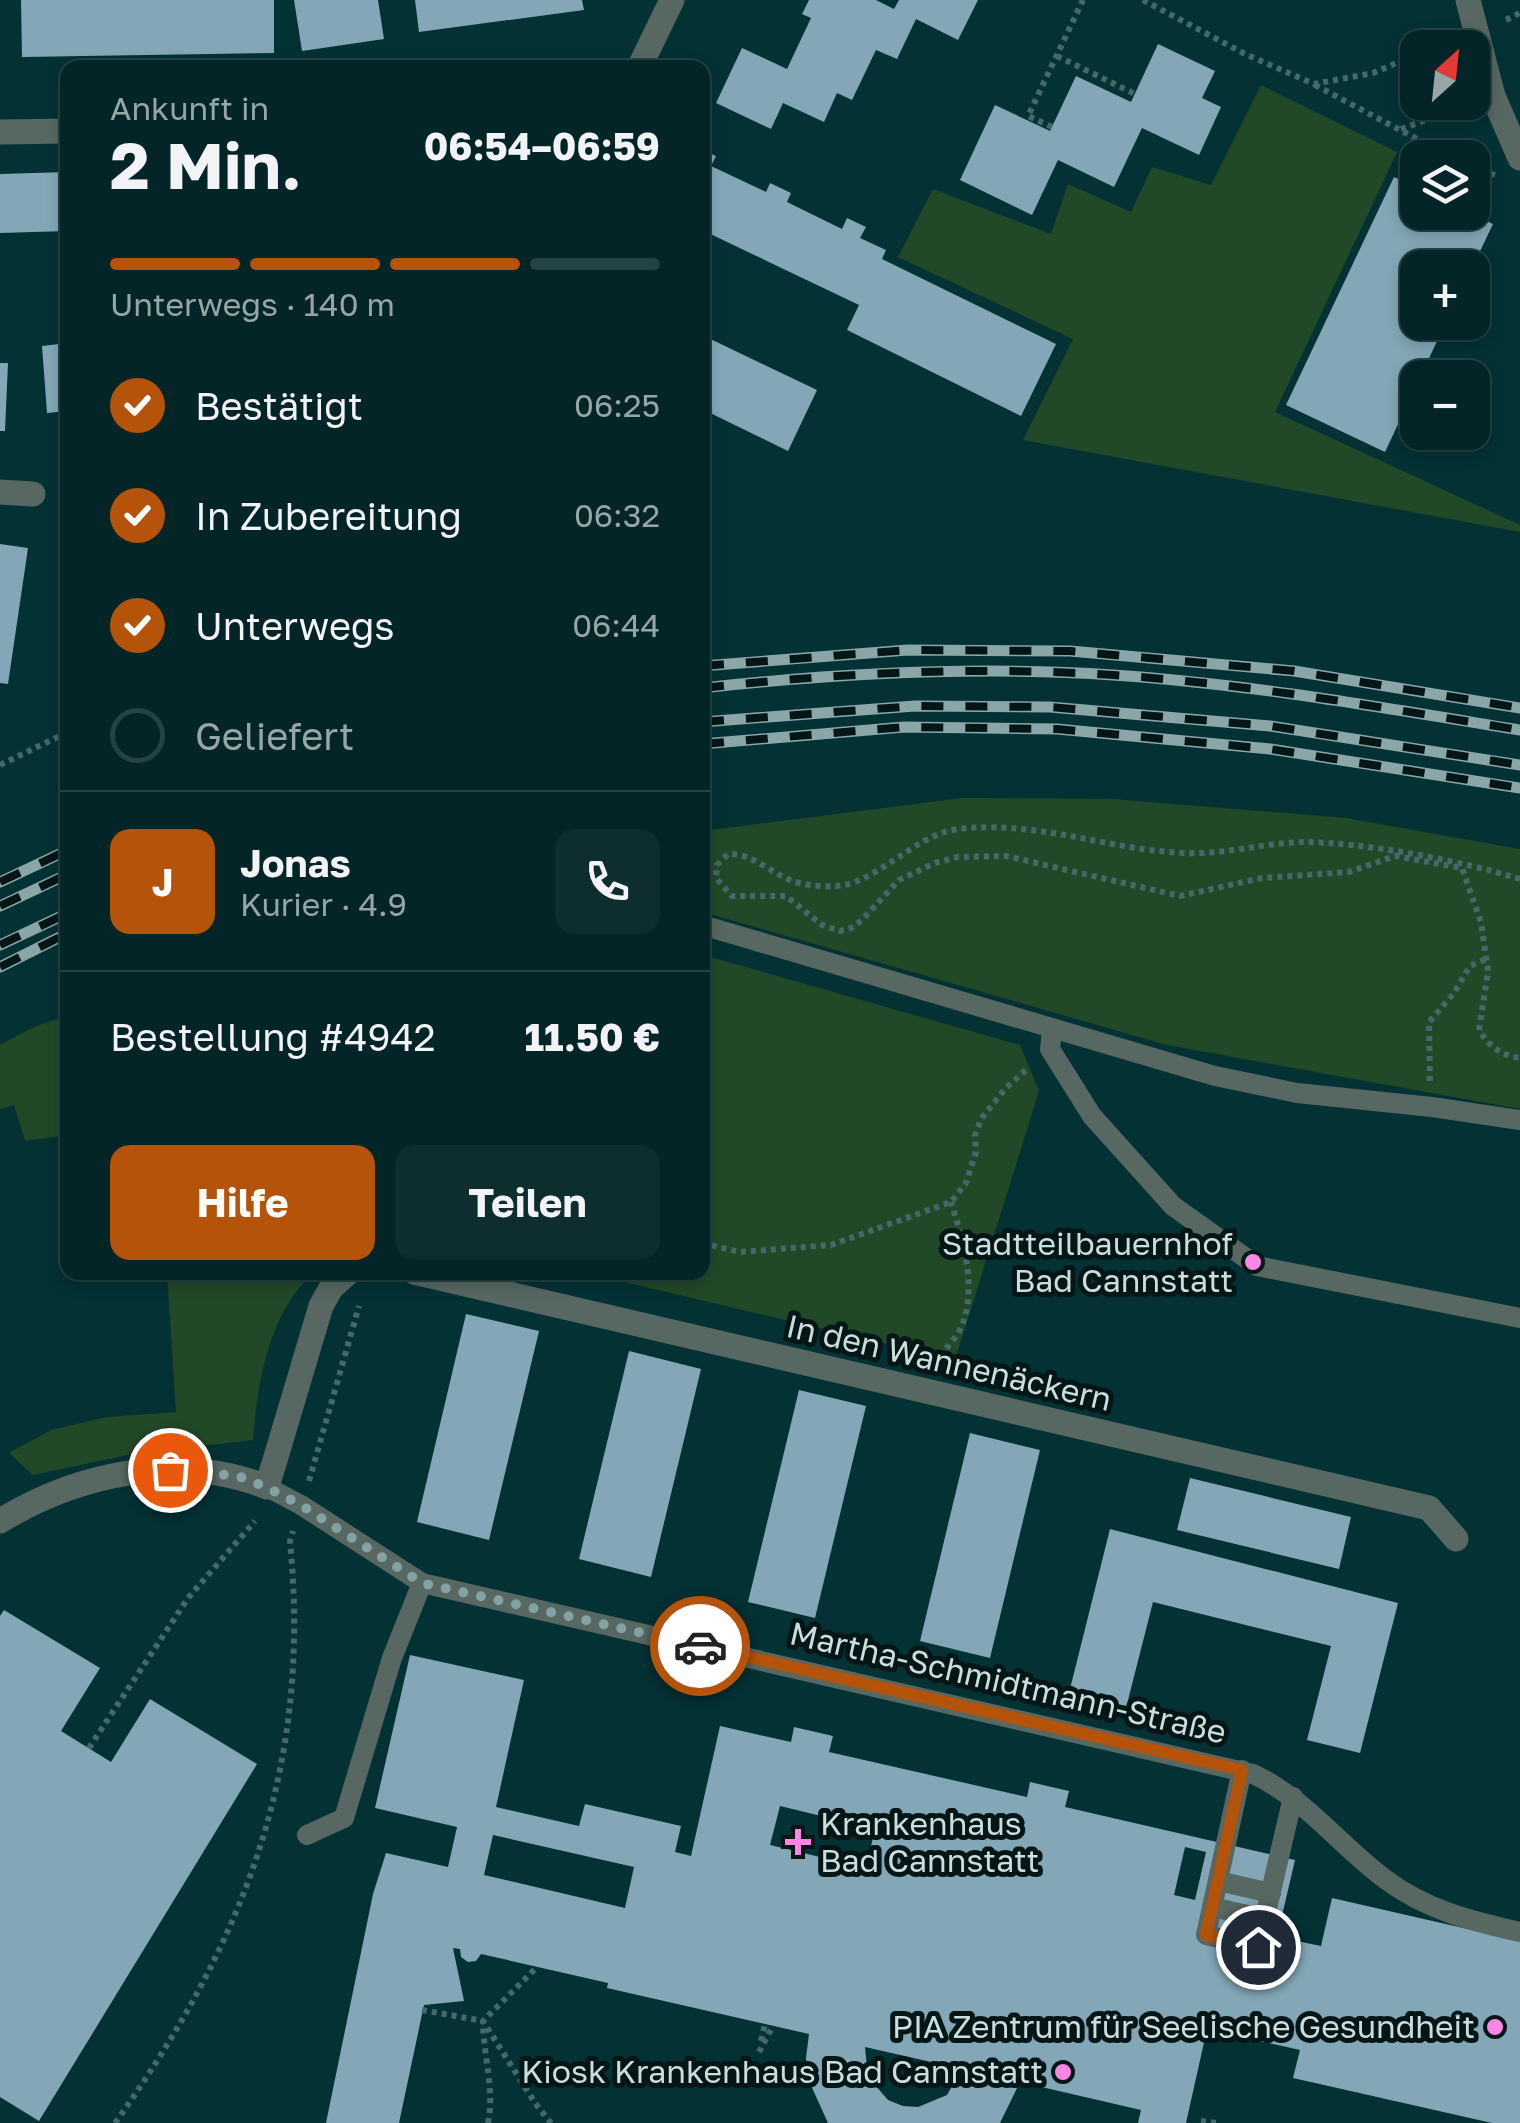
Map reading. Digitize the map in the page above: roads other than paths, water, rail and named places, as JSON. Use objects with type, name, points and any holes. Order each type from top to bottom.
[{"type":"street","points":[[643,60],[672,0]]},
{"type":"street","points":[[1468,0],[1493,96],[1520,158]]},
{"type":"street","points":[[0,132],[60,131]]},
{"type":"street","points":[[0,492],[33,494]]},
{"type":"street","points":[[266,1487],[321,1306],[340,1280]]},
{"type":"street","name":"In den Wannenäckern","points":[[448,1280],[1429,1508],[1456,1538]]},
{"type":"street","name":"Martha-Schmidtmann-Straße","points":[[0,1521],[60,1490],[103,1477],[148,1470],[238,1476],[266,1487]]},
{"type":"lane","points":[[710,928],[1051,1039],[1296,1094],[1520,1120]]},
{"type":"lane","points":[[1051,1039],[1092,1116],[1173,1206],[1257,1266],[1520,1318]]},
{"type":"lane","name":"Martha-Schmidtmann-Straße","points":[[266,1487],[301,1505],[422,1583],[1242,1770],[1293,1797],[1402,1891],[1455,1917],[1520,1932]]},
{"type":"lane","points":[[307,1835],[344,1818],[392,1658],[422,1583]]},
{"type":"lane","points":[[1242,1770],[1206,1935],[1258,1947],[1293,1797]]},
{"type":"lane","points":[[1218,1881],[1271,1893]]},
{"type":"lane","points":[[1212,1907],[1265,1919]]},
{"type":"railway","points":[[710,665],[908,650],[1070,651],[1294,671],[1520,708]]},
{"type":"railway","points":[[710,687],[908,672],[1062,672],[1266,691],[1520,730]]},
{"type":"railway","points":[[710,721],[915,706],[1050,707],[1270,726],[1520,765]]},
{"type":"railway","points":[[710,743],[904,727],[1057,729],[1270,749],[1520,788]]},
{"type":"railway","points":[[0,882],[60,854]]},
{"type":"railway","points":[[0,906],[60,878]]},
{"type":"railway","points":[[0,945],[60,917]]},
{"type":"railway","points":[[0,967],[60,937]]},
{"type":"place","name":"Stadtteilbauernhof Bad Cannstatt","points":[[1253,1262]]},
{"type":"place","name":"Krankenhaus Bad Cannstatt","points":[[798,1842]]},
{"type":"place","name":"PIA Zentrum für Seelische Gesundheit","points":[[1495,2027]]},
{"type":"place","name":"Kiosk Krankenhaus Bad Cannstatt","points":[[1063,2072]]}]
